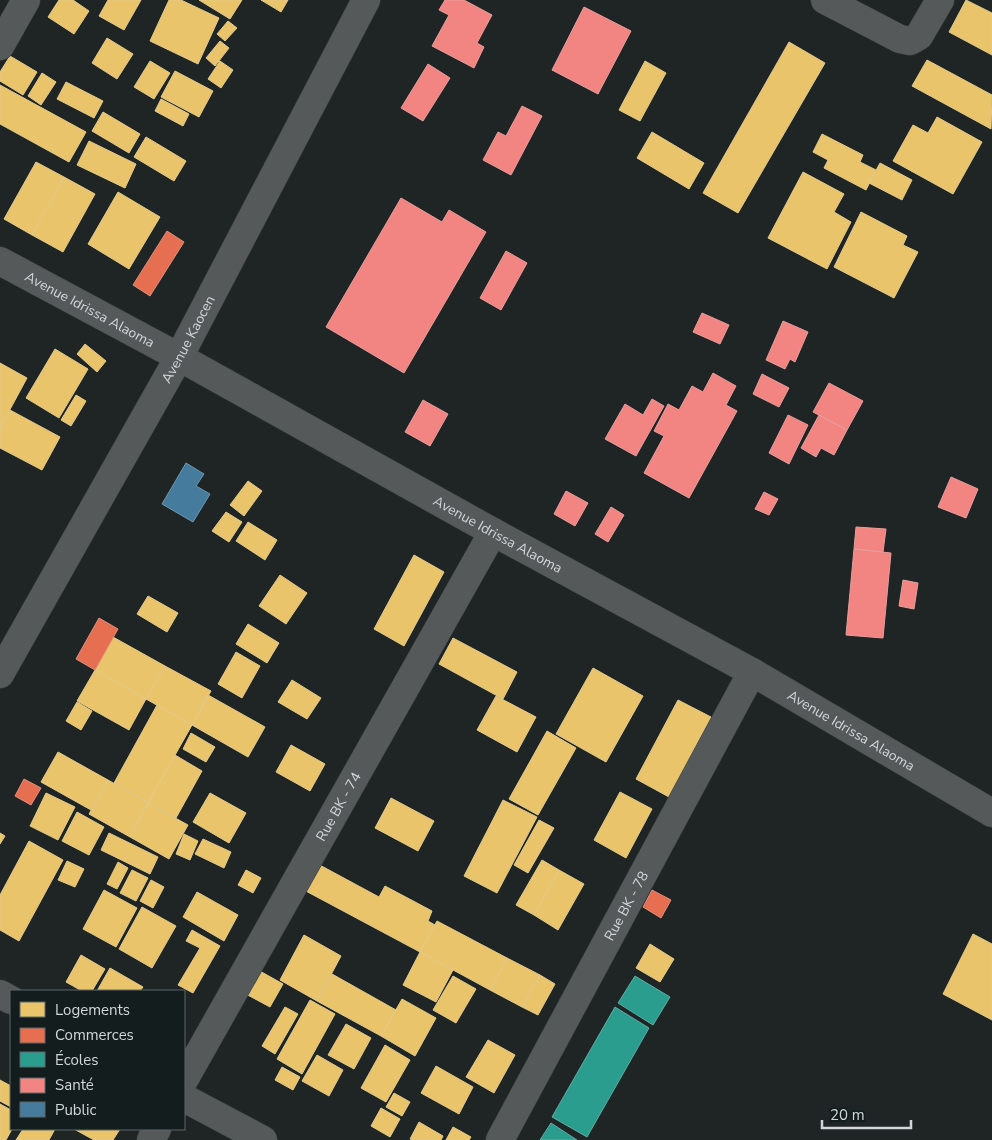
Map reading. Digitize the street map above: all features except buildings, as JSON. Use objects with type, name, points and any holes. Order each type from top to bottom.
[{"type":"street","points":[[0,46],[26,0]]},
{"type":"street","name":"Avenue Kaocen","points":[[0,674],[179,357],[366,0]]},
{"type":"street","points":[[825,0],[900,39],[910,41],[919,36],[940,0]]},
{"type":"street","name":"Avenue Idrissa Alaoma","points":[[0,262],[179,357],[493,532],[752,672],[992,813]]},
{"type":"street","name":"Rue BK - 74","points":[[185,1078],[493,532]]},
{"type":"street","name":"Rue BK - 78","points":[[500,1140],[752,672]]},
{"type":"street","points":[[185,1099],[263,1140]]}]
